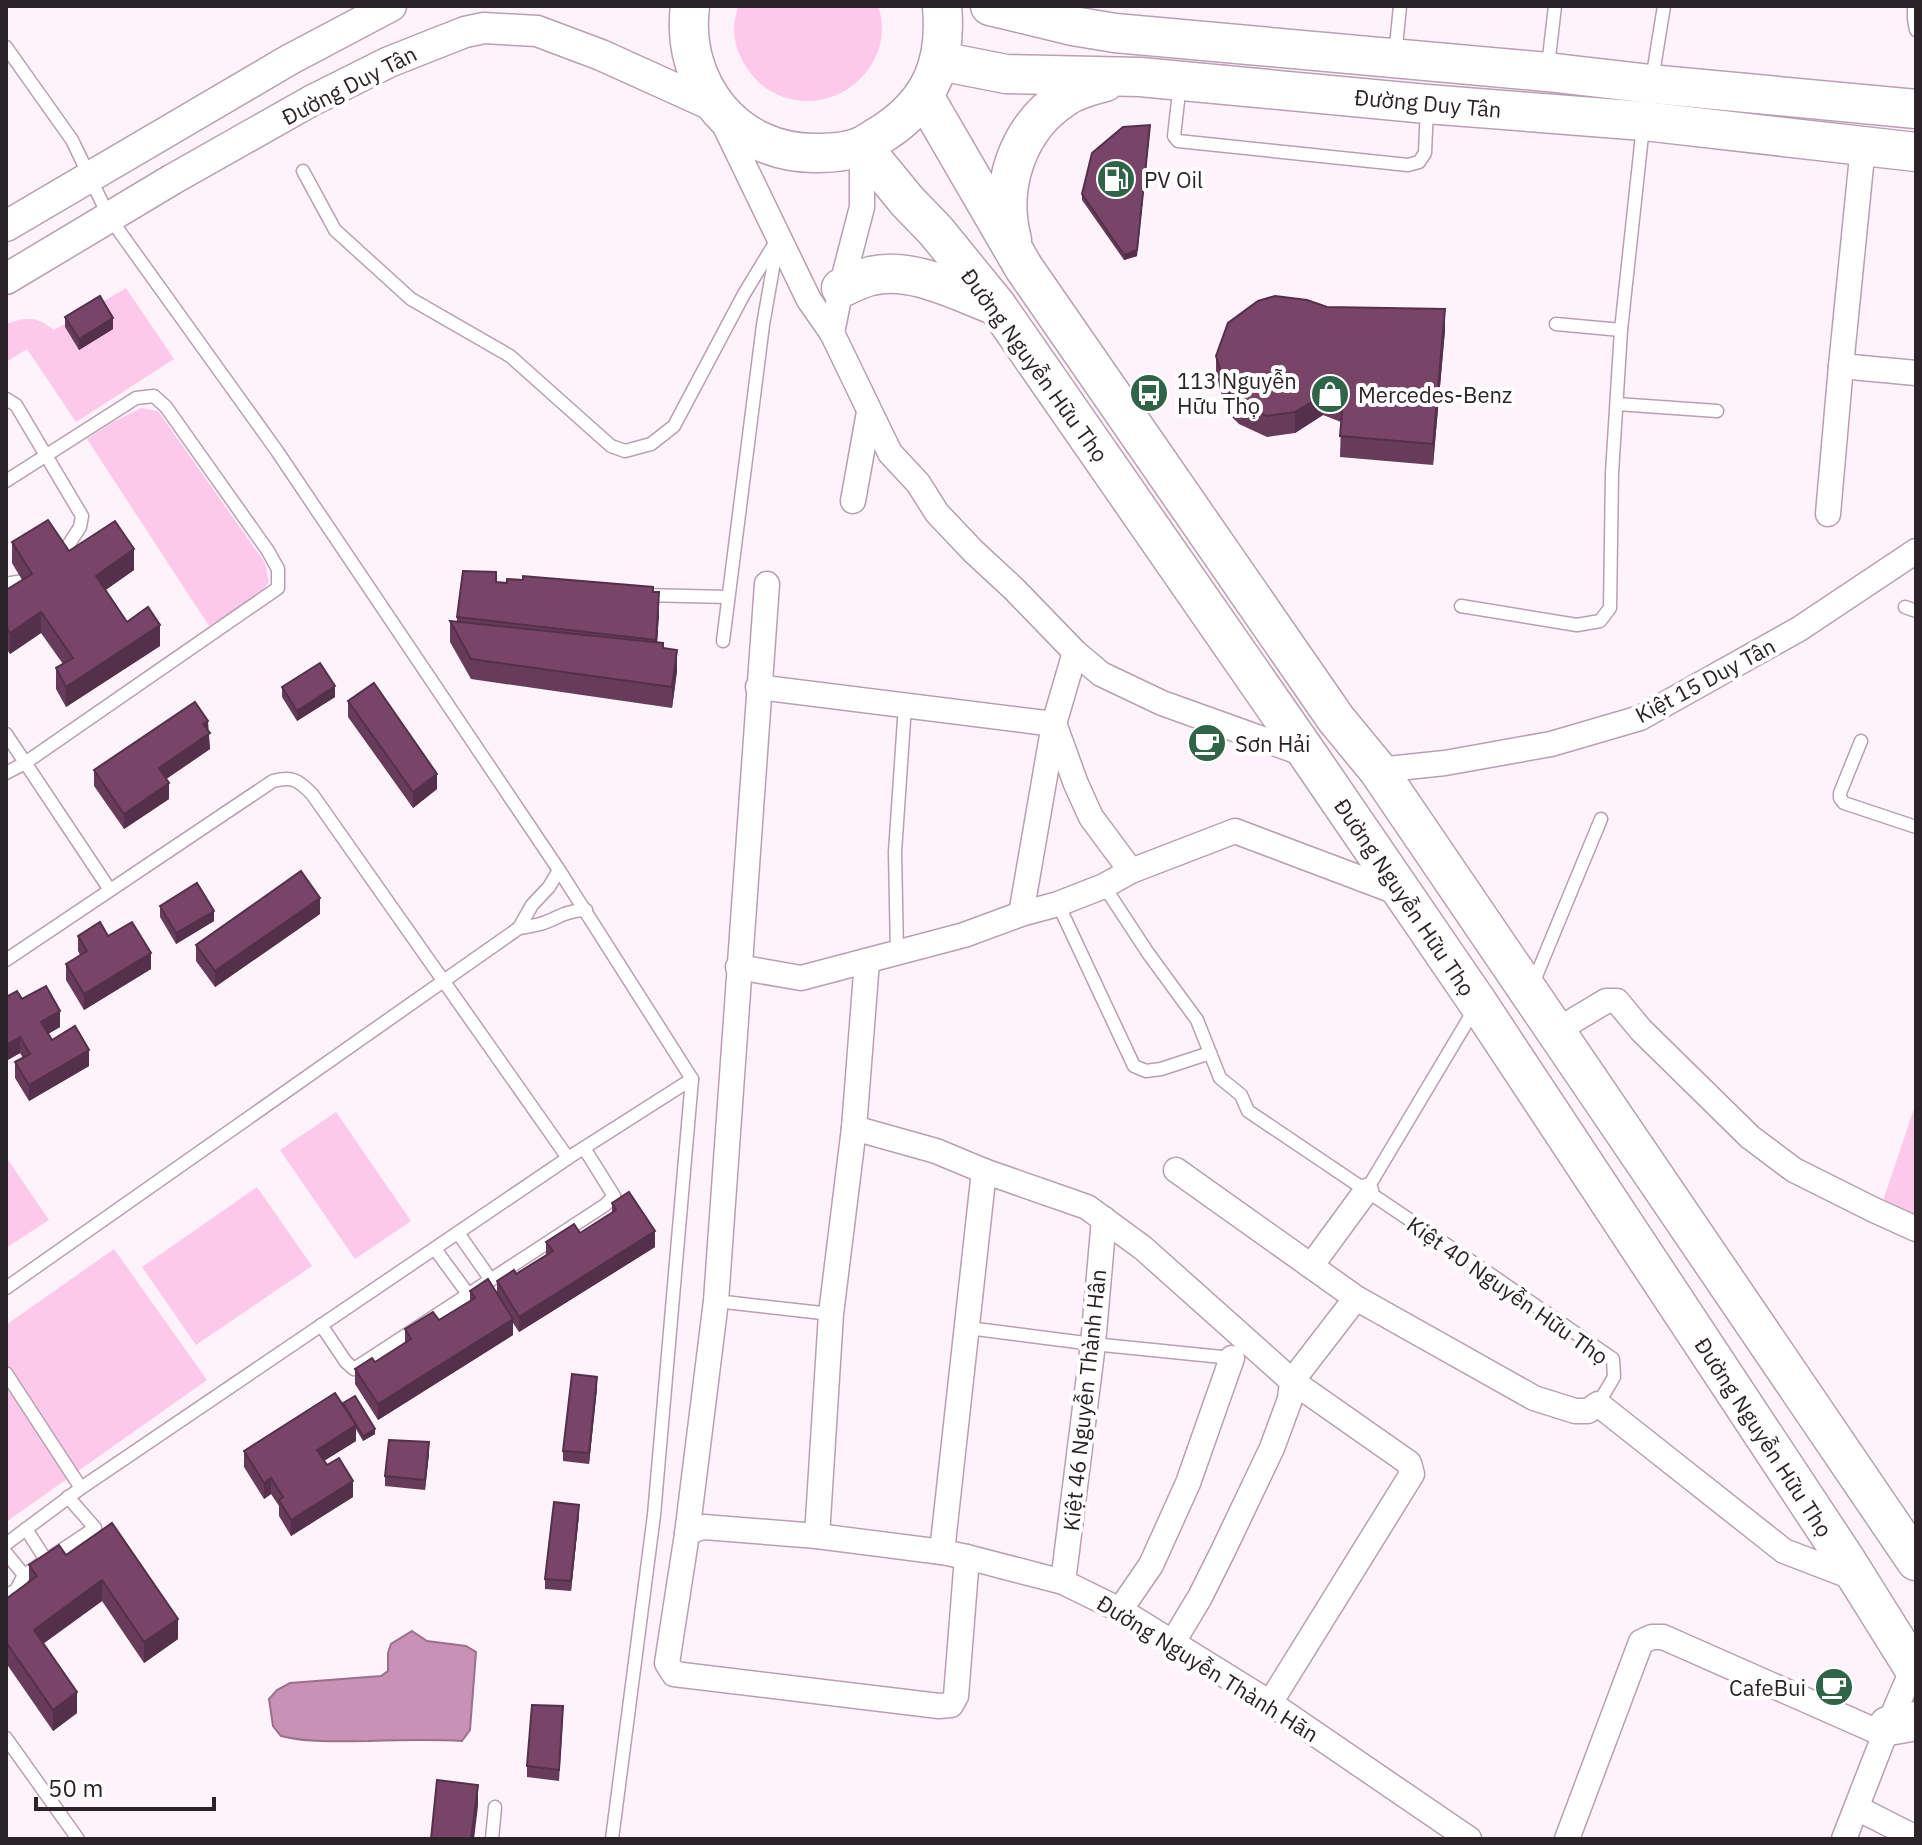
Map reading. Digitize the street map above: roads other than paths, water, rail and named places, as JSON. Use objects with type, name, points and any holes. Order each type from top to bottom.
[{"type":"main road","points":[[690,6],[690,53],[700,81],[716,107],[741,130],[771,147],[801,154],[832,153],[862,146],[904,119],[924,96],[940,61],[945,31],[942,6]]},
{"type":"main road","name":"Đường Duy Tân","points":[[990,6],[1060,24],[1115,33],[1547,72],[1648,103],[1863,146],[1916,152]]},
{"type":"main road","name":"Đường Duy Tân","points":[[940,61],[1006,74],[1140,77],[1427,104],[1648,103],[1916,109]]},
{"type":"main road","points":[[1024,268],[1011,236],[1007,204],[1008,183],[1022,144],[1033,126],[1065,97],[1084,88],[1124,77],[1140,77]]},
{"type":"main road","name":"Đường Nguyễn Hữu Thọ","points":[[924,96],[1024,268],[1336,719],[1378,770],[1910,1546]]},
{"type":"main road","name":"Đường Nguyễn Hữu Thọ","points":[[862,146],[997,306],[1309,756],[1478,1003],[1915,1670]]},
{"type":"main road","points":[[841,288],[870,276],[901,273],[997,306]]},
{"type":"street","points":[[6,226],[318,43],[391,6]]},
{"type":"street","name":"Đường Duy Tân","points":[[6,279],[244,139],[361,76],[465,32],[484,17],[537,31],[601,55],[716,107]]},
{"type":"street","points":[[716,107],[809,300],[832,333],[890,453],[918,483],[937,513],[1075,652],[1101,674],[1162,703],[1309,756]]},
{"type":"street","points":[[832,333],[862,207],[862,146]]},
{"type":"street","points":[[1828,514],[1863,146]]},
{"type":"street","points":[[1841,366],[1916,373]]},
{"type":"street","points":[[853,501],[869,412]]},
{"type":"street","name":"Kiệt 15 Duy Tân","points":[[1378,770],[1445,763],[1551,744],[1640,718],[1799,629],[1916,551]]},
{"type":"street","points":[[767,584],[716,1301],[687,1534],[667,1663],[674,1674],[951,1705],[956,1696],[967,1557]]},
{"type":"street","points":[[1021,914],[1054,724],[1075,652]]},
{"type":"street","points":[[758,687],[1054,724]]},
{"type":"street","points":[[1054,724],[1091,817],[1131,871]]},
{"type":"street","points":[[738,967],[801,978],[964,935],[1058,904],[1104,886],[1131,871],[1235,831],[1403,894]]},
{"type":"street","points":[[817,1536],[831,1314],[854,1128],[867,961]]},
{"type":"street","points":[[1556,1031],[1606,1001],[1617,1001],[1641,1030],[1750,1137],[1794,1170],[1916,1229]]},
{"type":"street","points":[[854,1128],[936,1151],[1087,1207],[1143,1248],[1292,1381],[1409,1463],[1412,1474],[1270,1703]]},
{"type":"street","points":[[1176,1170],[1356,1298],[1534,1398],[1575,1411],[1588,1411],[1598,1404],[1784,1551],[1857,1579]]},
{"type":"street","points":[[942,1552],[984,1171]]},
{"type":"street","points":[[1311,1266],[1366,1191]]},
{"type":"street","name":"Kiệt 46 Nguyễn Thành Hân","points":[[1063,1582],[1093,1344],[1104,1219]]},
{"type":"street","points":[[1173,1642],[1200,1597],[1272,1448],[1290,1399],[1292,1381],[1356,1298]]},
{"type":"street","points":[[1120,1610],[1151,1565],[1182,1496],[1232,1358]]},
{"type":"street","name":"Đường Nguyễn Thành Hãn","points":[[687,1534],[704,1527],[817,1536],[942,1552],[1063,1582],[1120,1610],[1270,1703],[1469,1839]]},
{"type":"street","points":[[1567,1839],[1641,1642],[1652,1637],[1663,1637],[1896,1727]]},
{"type":"street","points":[[1844,1839],[1896,1727],[1915,1670]]},
{"type":"street","points":[[1857,1808],[1916,1838]]},
{"type":"lane","points":[[1395,59],[1400,6]]},
{"type":"lane","points":[[1547,72],[1555,6]]},
{"type":"lane","points":[[1461,606],[1577,625],[1600,621],[1610,608],[1612,473],[1621,330],[1648,103],[1664,6]]},
{"type":"lane","points":[[1914,6],[1916,30]]},
{"type":"lane","points":[[6,47],[72,140],[109,217],[277,451],[586,910],[692,1079],[654,1515],[612,1839]]},
{"type":"lane","points":[[1180,81],[1174,136],[1178,141],[1408,165],[1419,162],[1425,153],[1427,104]]},
{"type":"lane","points":[[303,171],[335,230],[411,299],[510,356],[611,446],[625,451],[651,444],[674,426],[744,294],[778,238]]},
{"type":"lane","points":[[723,641],[763,325],[778,238]]},
{"type":"lane","points":[[1556,324],[1621,330]]},
{"type":"lane","points":[[6,481],[136,398],[154,396],[166,407],[278,569],[278,588],[25,763],[6,773]]},
{"type":"lane","points":[[6,399],[16,405],[82,516],[80,527],[60,558]]},
{"type":"lane","points":[[1617,404],[1717,411]]},
{"type":"lane","points":[[6,584],[23,581]]},
{"type":"lane","points":[[635,595],[728,597]]},
{"type":"lane","points":[[897,953],[895,852],[905,705]]},
{"type":"lane","points":[[6,734],[110,890]]},
{"type":"lane","points":[[1861,741],[1840,798],[1844,803],[1916,827]]},
{"type":"lane","points":[[6,960],[273,781],[284,778],[298,781],[312,794],[568,1158]]},
{"type":"lane","points":[[1529,992],[1601,819]]},
{"type":"lane","points":[[519,928],[559,870]]},
{"type":"lane","name":"Kiệt 40 Nguyễn Hữu Thọ","points":[[1104,886],[1197,1020],[1220,1078],[1241,1095],[1248,1111],[1613,1359],[1614,1377],[1598,1404]]},
{"type":"lane","points":[[1058,904],[1134,1066],[1146,1071],[1161,1069],[1210,1053]]},
{"type":"lane","points":[[6,1288],[519,928],[542,924],[573,911],[586,910]]},
{"type":"lane","points":[[1366,1191],[1478,1003]]},
{"type":"lane","points":[[6,1544],[68,1497],[321,1325],[568,1158],[692,1079]]},
{"type":"lane","points":[[321,1325],[354,1369],[605,1205],[614,1196],[584,1148]]},
{"type":"lane","points":[[458,1233],[491,1280]]},
{"type":"lane","points":[[435,1249],[468,1294]]},
{"type":"lane","points":[[716,1301],[831,1314]]},
{"type":"lane","points":[[968,1328],[1232,1358]]},
{"type":"lane","points":[[6,1373],[81,1488]]},
{"type":"lane","points":[[6,1596],[16,1590],[24,1575],[95,1528],[68,1497]]},
{"type":"lane","points":[[26,1529],[46,1560]]},
{"type":"lane","points":[[6,1553],[24,1575]]},
{"type":"lane","points":[[6,1738],[78,1839]]},
{"type":"lane","points":[[492,1839],[495,1807]]},
{"type":"place","name":"PV Oil","points":[[1116,179]]},
{"type":"place","name":"113 Nguyễn Hữu Thọ","points":[[1149,393]]},
{"type":"place","name":"Mercedes-Benz","points":[[1330,394]]},
{"type":"place","name":"Sơn Hải","points":[[1207,743]]},
{"type":"place","name":"CafeBui","points":[[1834,1687]]}]
